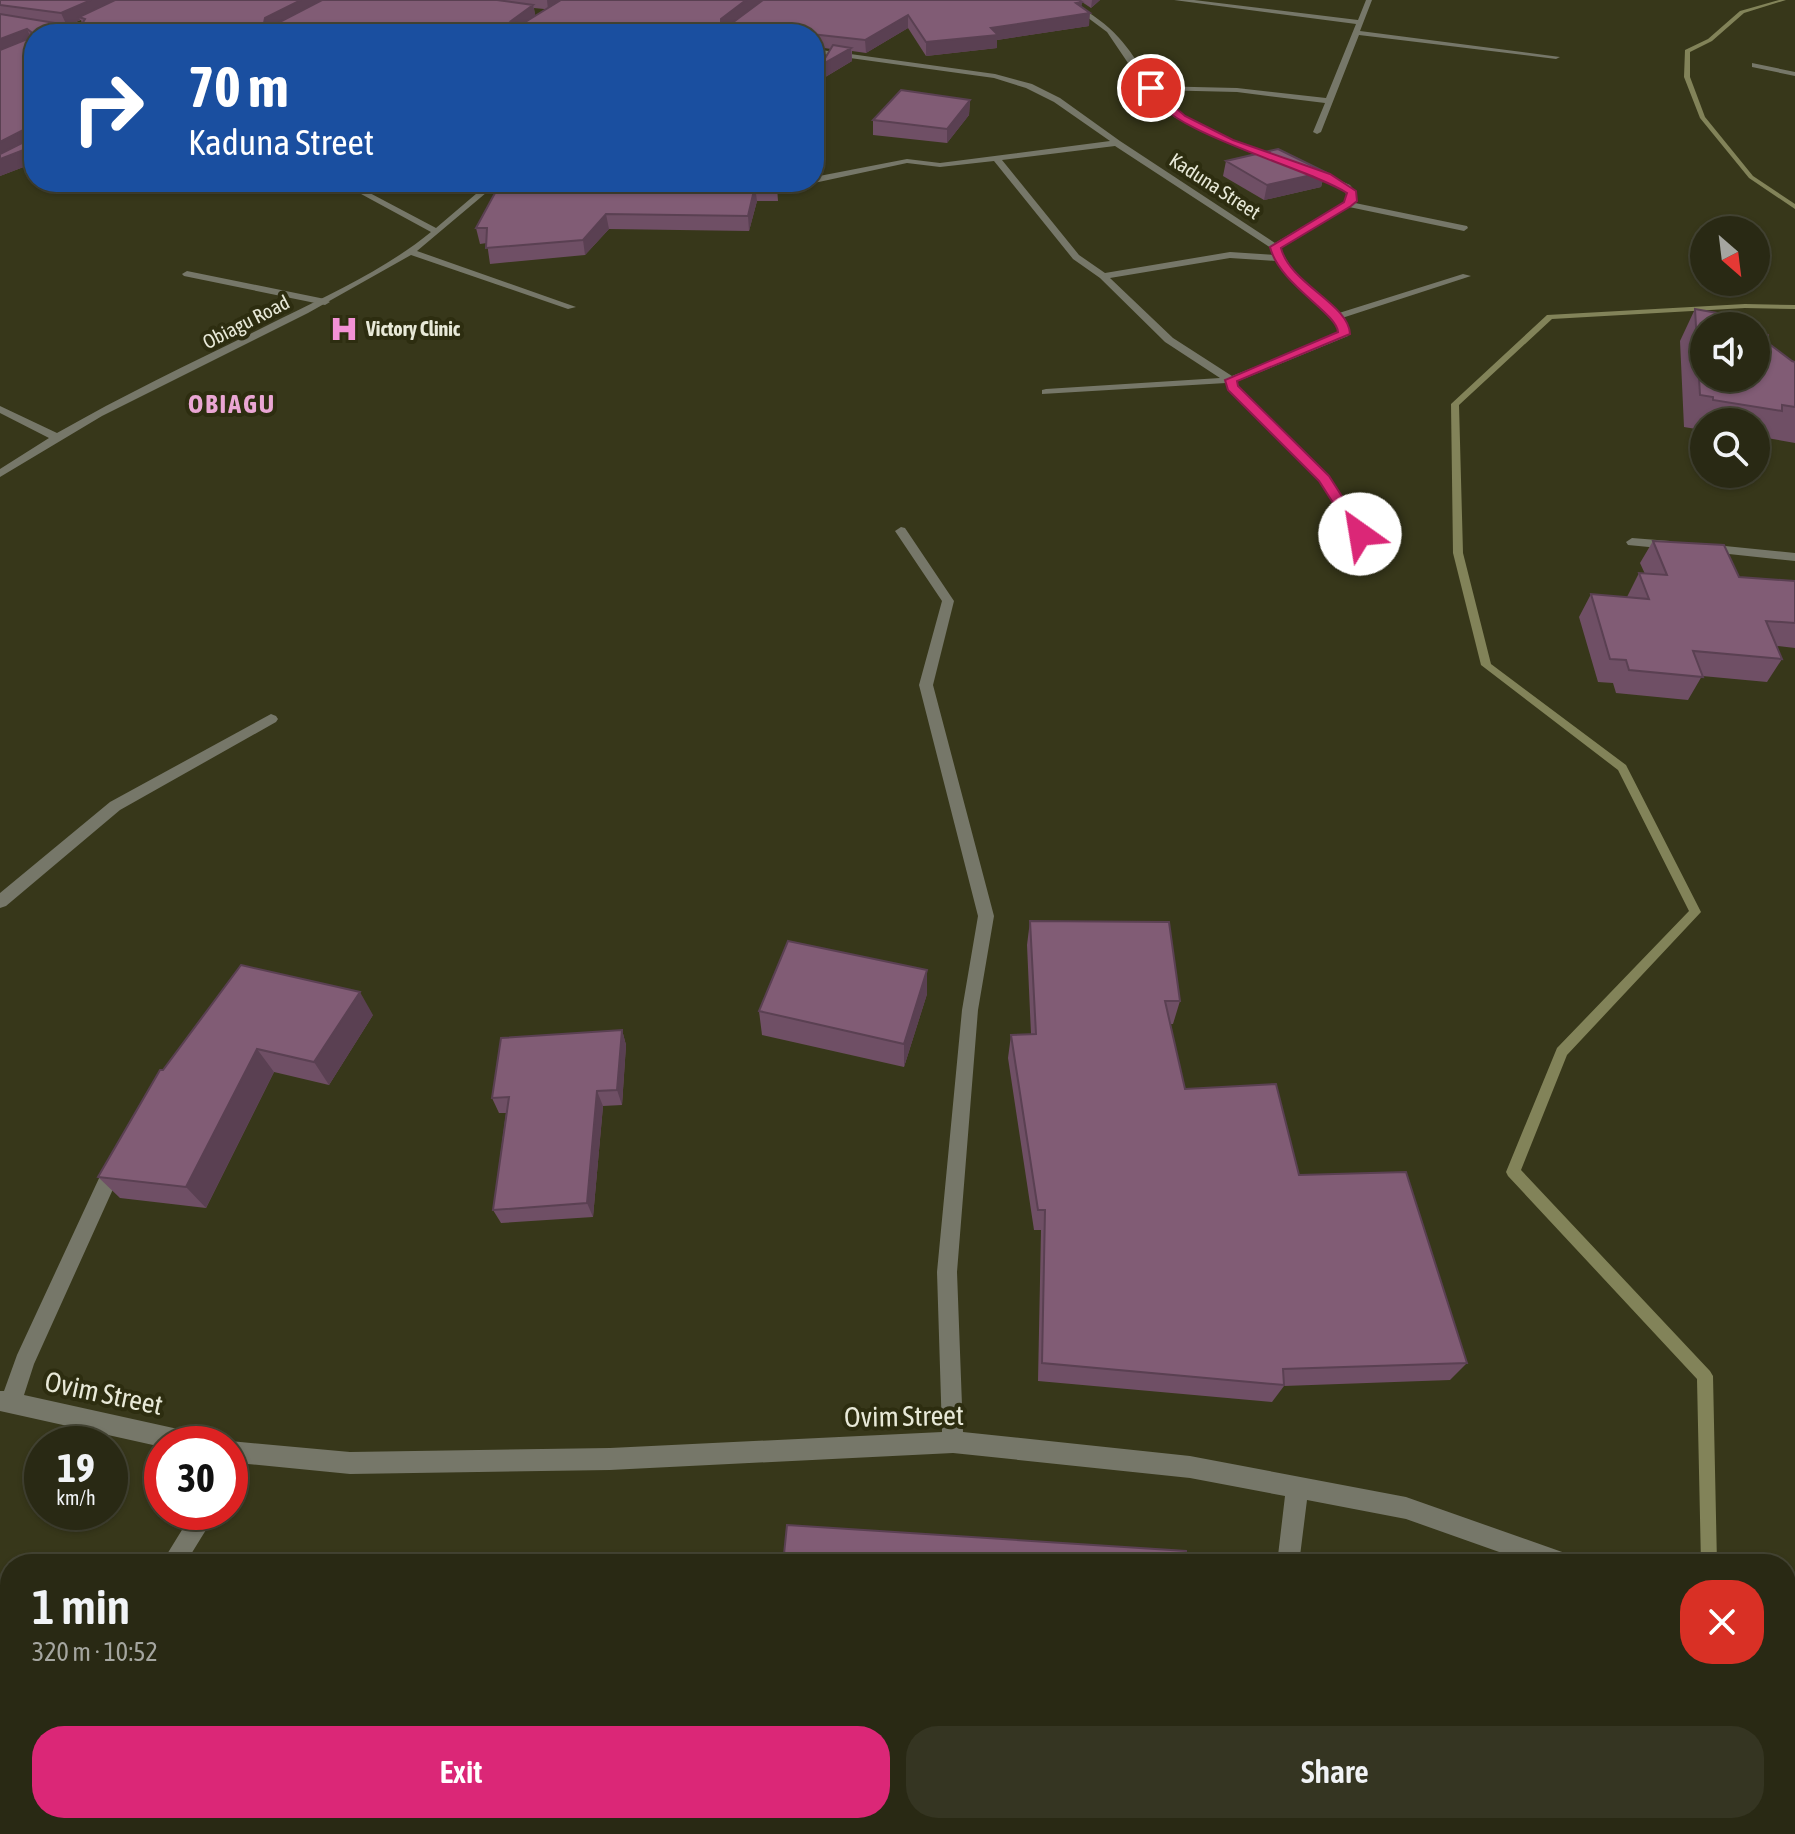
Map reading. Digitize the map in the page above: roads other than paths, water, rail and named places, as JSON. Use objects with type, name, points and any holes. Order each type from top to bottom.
[{"type":"street","points":[[1067,0],[1106,26],[1151,88],[1154,97],[1181,118],[1206,131],[1341,183],[1351,191],[1352,201],[1348,204],[1275,247]]},
{"type":"street","points":[[1177,0],[1360,22]]},
{"type":"street","points":[[1317,132],[1369,0]]},
{"type":"street","points":[[1356,33],[1556,57]]},
{"type":"street","name":"Kaduna Street","points":[[824,52],[1012,79],[1057,100],[1275,247],[1278,258],[1297,284],[1337,317]]},
{"type":"street","points":[[1755,65],[1795,74]]},
{"type":"street","points":[[1151,88],[1237,90],[1329,101]]},
{"type":"street","points":[[824,178],[907,161],[940,165],[1117,143]]},
{"type":"street","points":[[996,158],[1076,257],[1103,276],[1169,340],[1231,380],[1232,387],[1324,479],[1360,534]]},
{"type":"street","points":[[362,192],[436,231]]},
{"type":"street","name":"Obiagu Road","points":[[0,474],[56,437],[325,302],[410,252],[483,192]]},
{"type":"street","points":[[1348,204],[1464,228]]},
{"type":"street","points":[[410,252],[571,307]]},
{"type":"street","points":[[1103,276],[1230,255],[1278,258]]},
{"type":"street","points":[[187,274],[325,302]]},
{"type":"street","points":[[1046,392],[1231,380],[1338,338],[1344,334],[1344,325],[1337,317],[1466,276]]},
{"type":"street","points":[[0,409],[56,437]]},
{"type":"street","points":[[901,531],[948,601],[926,685],[986,916],[970,1010],[947,1272],[953,1442]]},
{"type":"street","points":[[1632,542],[1795,557]]},
{"type":"street","points":[[0,902],[115,806],[271,719]]},
{"type":"street","points":[[5,1402],[121,1152]]},
{"type":"street","name":"Ovim Street","points":[[5,1402],[144,1433]]},
{"type":"street","name":"Ovim Street","points":[[248,1461],[610,1459],[953,1442],[1190,1467],[1406,1508],[1537,1554]]},
{"type":"street","points":[[1289,1554],[1297,1488]]},
{"type":"street","points":[[179,1554],[194,1530]]},
{"type":"waterway","points":[[1784,0],[1742,12],[1710,40],[1687,51],[1687,77],[1702,117],[1751,177],[1795,207]]},
{"type":"waterway","points":[[1709,1554],[1705,1376],[1513,1172],[1562,1052],[1695,912],[1622,768],[1486,665],[1458,553],[1455,404],[1550,317],[1745,306],[1795,307]]},
{"type":"place","name":"Victory Clinic","points":[[344,329]]},
{"type":"district","name":"OBIAGU","points":[[232,404]]}]
